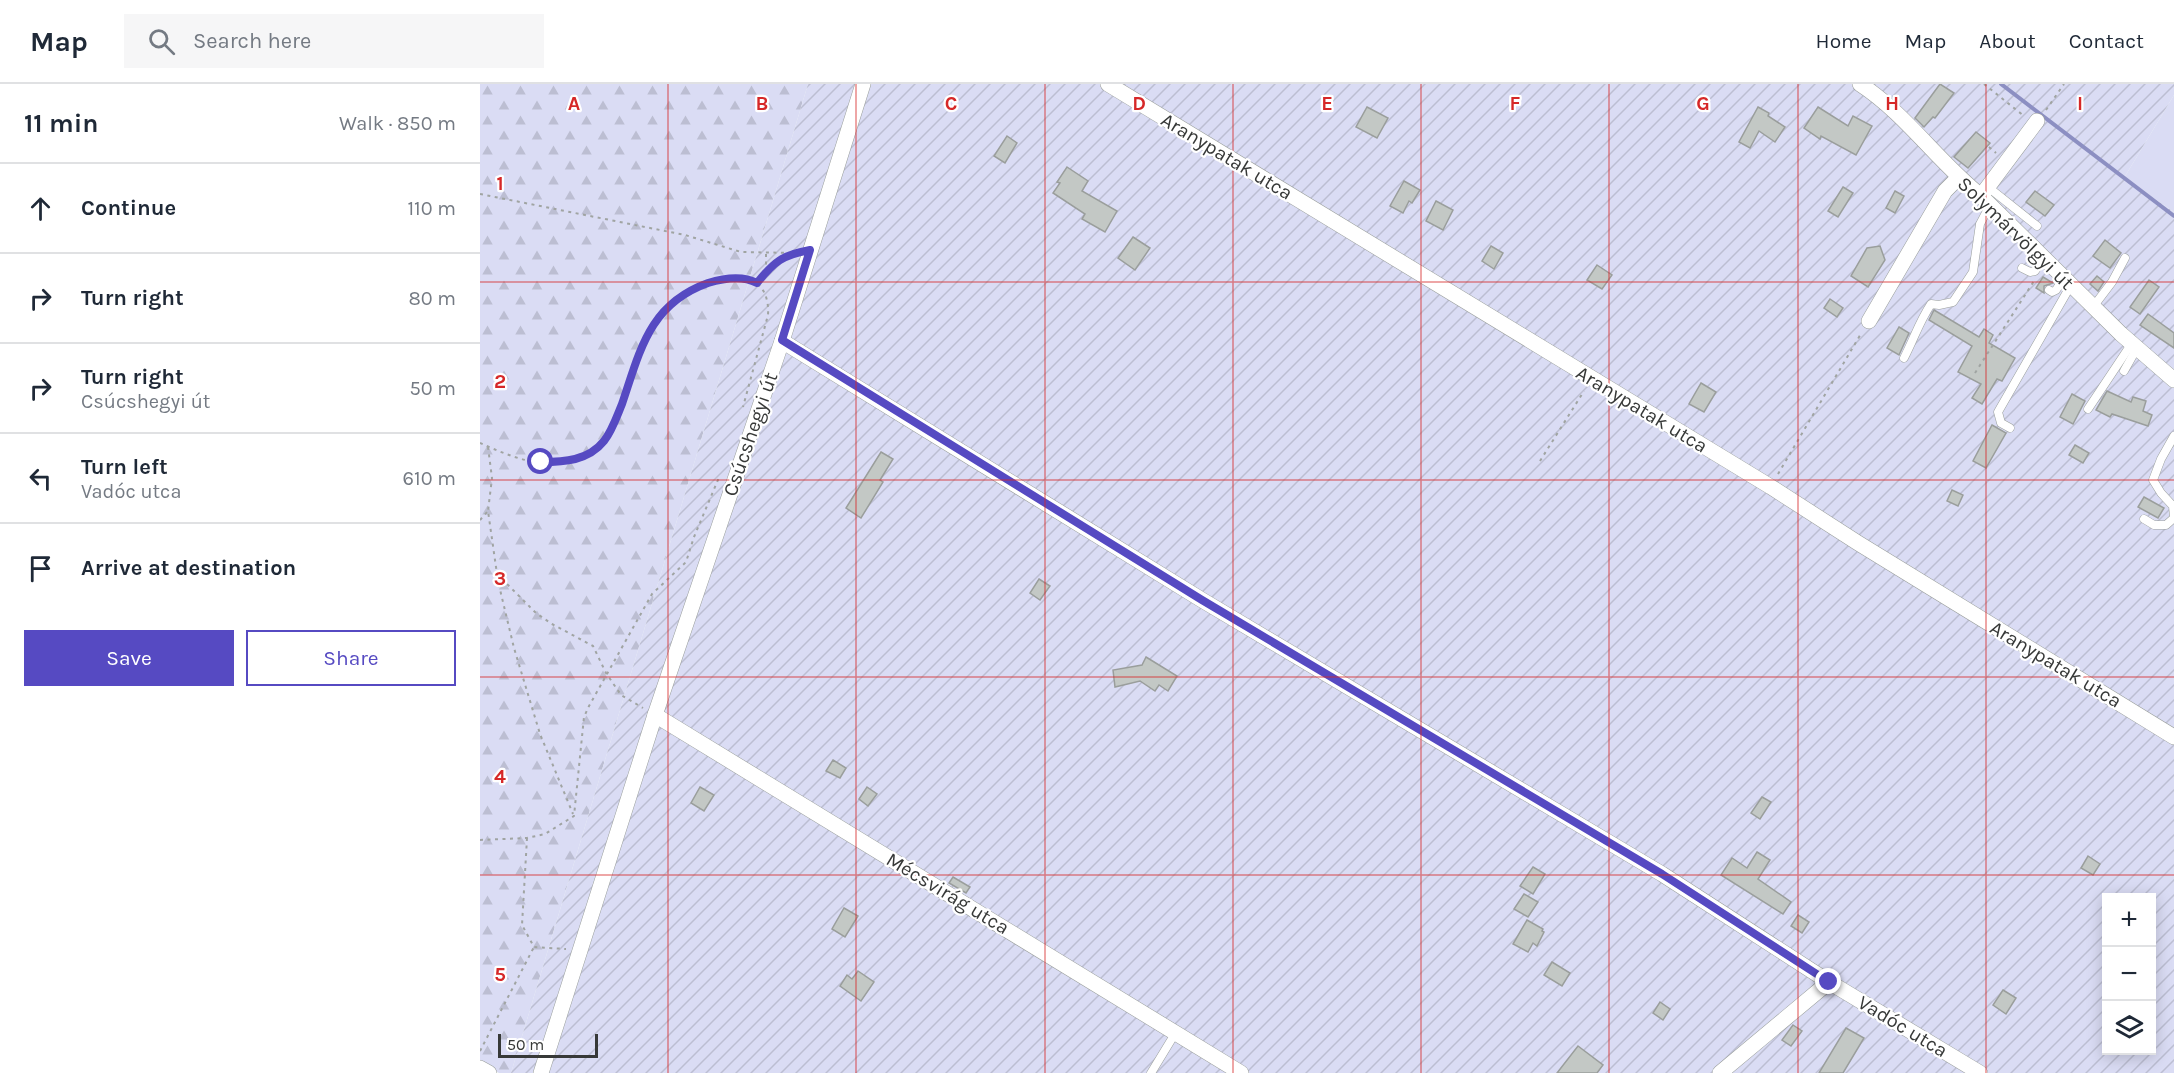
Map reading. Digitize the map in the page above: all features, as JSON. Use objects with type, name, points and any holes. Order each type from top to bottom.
[{"type":"street","name":"Csúcshegyi út","points":[[541,1073],[656,715],[782,340],[863,84]]},
{"type":"street","name":"Aranypatak utca","points":[[1108,84],[2174,736]]},
{"type":"street","name":"Solymárvölgyi út","points":[[1860,84],[1881,98],[1958,178],[1986,196],[2093,307],[2174,380]]},
{"type":"street","points":[[1986,196],[2036,123]]},
{"type":"street","points":[[1869,321],[1945,191],[1958,178]]},
{"type":"street","name":"Vadóc utca","points":[[782,340],[1202,600],[1662,874],[1829,982],[1980,1073]]},
{"type":"street","name":"Mécsvirág utca","points":[[656,715],[1241,1073]]},
{"type":"street","points":[[1720,1073],[1829,982]]},
{"type":"street","points":[[480,1068],[489,1073]]},
{"type":"lane","points":[[1904,358],[1917,333],[1918,323],[1931,304],[1953,302],[1973,272],[1986,196],[2037,226]]},
{"type":"lane","points":[[2022,268],[2030,272],[2035,271],[2043,257]]},
{"type":"lane","points":[[2093,307],[2112,282],[2125,258]]},
{"type":"lane","points":[[2049,290],[2052,292],[2068,282]]},
{"type":"lane","points":[[2010,428],[2001,423],[1998,411],[2068,282]]},
{"type":"lane","points":[[2124,371],[2134,346]]},
{"type":"lane","points":[[2088,409],[2134,346]]},
{"type":"lane","points":[[2144,519],[2154,525],[2166,525],[2174,517],[2173,506],[2153,480],[2161,459],[2174,436]]},
{"type":"lane","points":[[1151,1073],[1176,1032]]},
{"type":"path","points":[[1984,84],[2036,123]]},
{"type":"path","points":[[2048,108],[2064,84]]},
{"type":"path","points":[[480,194],[685,235],[741,252],[789,254],[810,250]]},
{"type":"path","points":[[766,253],[766,273]]},
{"type":"path","points":[[757,283],[789,254]]},
{"type":"path","points":[[1975,374],[2037,276],[2035,271]]},
{"type":"path","points":[[480,443],[519,459],[541,462],[572,461],[585,456],[604,441],[618,413],[645,336],[666,309],[687,292],[712,282],[738,278],[757,283],[767,298],[768,315],[742,411]]},
{"type":"path","points":[[1783,466],[1869,321]]},
{"type":"path","points":[[1540,461],[1592,378]]},
{"type":"path","points":[[488,447],[492,477],[488,511],[497,574],[514,648],[540,734],[574,816]]},
{"type":"path","points":[[574,816],[584,717],[606,673],[652,594],[686,562],[694,537],[722,472]]},
{"type":"path","points":[[480,520],[488,511]]},
{"type":"path","points":[[497,574],[536,614],[593,646],[606,673],[621,695],[656,715]]},
{"type":"path","points":[[480,840],[545,834],[574,816]]},
{"type":"path","points":[[527,837],[522,925],[534,947]]},
{"type":"path","points":[[534,947],[580,949]]},
{"type":"path","points":[[480,1051],[534,947]]},
{"type":"green space","points":[[480,84],[808,84],[511,1073],[499,1073],[480,1062]]},
{"type":"green space","points":[[808,84],[2174,84],[2174,95],[2124,178],[2174,212],[2174,1073],[511,1073]]},
{"type":"green space","points":[[2174,95],[2174,212],[2124,178]]},
{"type":"building","points":[[1940,84],[1954,93],[1935,118],[1933,117],[1924,127],[1915,118]]},
{"type":"building","points":[[1367,107],[1388,118],[1377,138],[1356,127]]},
{"type":"building","points":[[1758,107],[1785,127],[1775,142],[1759,131],[1750,148],[1739,142]]},
{"type":"building","points":[[1818,107],[1848,126],[1853,116],[1872,126],[1856,155],[1821,136],[1820,139],[1804,128]]},
{"type":"building","points":[[1976,132],[1990,143],[1968,168],[1954,157]]},
{"type":"building","points":[[1007,136],[1017,143],[1005,163],[994,156]]},
{"type":"building","points":[[1067,167],[1088,181],[1082,191],[1117,211],[1105,232],[1082,219],[1085,214],[1053,193]]},
{"type":"building","points":[[1404,181],[1420,190],[1412,203],[1409,201],[1403,213],[1390,206]]},
{"type":"building","points":[[1843,187],[1853,193],[1838,217],[1828,211]]},
{"type":"building","points":[[1895,191],[1904,196],[1895,213],[1886,208]]},
{"type":"building","points":[[2035,191],[2054,205],[2045,216],[2026,202]]},
{"type":"building","points":[[1436,201],[1453,210],[1443,230],[1426,221]]},
{"type":"building","points":[[1133,237],[1150,248],[1135,270],[1118,258]]},
{"type":"building","points":[[2105,240],[2121,253],[2110,268],[2093,256]]},
{"type":"building","points":[[1491,246],[1503,253],[1494,269],[1482,261]]},
{"type":"building","points":[[1880,246],[1885,260],[1868,287],[1851,276],[1867,248]]},
{"type":"building","points":[[1597,265],[1612,275],[1602,289],[1587,280]]},
{"type":"building","points":[[2097,276],[2104,282],[2098,291],[2090,284]]},
{"type":"building","points":[[2043,277],[2053,283],[2044,286],[2044,293],[2036,288]]},
{"type":"building","points":[[2149,280],[2159,287],[2140,314],[2130,307]]},
{"type":"building","points":[[1830,299],[1843,308],[1837,317],[1824,308]]},
{"type":"building","points":[[1934,310],[1979,337],[1984,329],[1993,335],[1989,343],[2015,358],[2002,381],[1997,379],[1982,404],[1972,398],[1981,384],[1958,372],[1972,346],[1929,320]]},
{"type":"building","points":[[2148,314],[2174,333],[2174,348],[2140,325]]},
{"type":"building","points":[[1899,327],[1909,333],[1899,355],[1887,348]]},
{"type":"building","points":[[1701,383],[1716,392],[1704,412],[1689,404]]},
{"type":"building","points":[[2107,391],[2131,402],[2133,397],[2146,401],[2143,411],[2152,415],[2148,426],[2112,414],[2110,417],[2096,410]]},
{"type":"building","points":[[2072,394],[2085,401],[2073,424],[2060,417]]},
{"type":"building","points":[[1992,425],[2006,433],[1986,468],[1973,461]]},
{"type":"building","points":[[2075,445],[2089,453],[2083,463],[2069,455]]},
{"type":"building","points":[[881,452],[893,459],[880,480],[883,482],[861,518],[846,508]]},
{"type":"building","points":[[1952,490],[1963,495],[1958,506],[1947,501]]},
{"type":"building","points":[[2144,497],[2164,508],[2158,518],[2138,507]]},
{"type":"building","points":[[1039,579],[1050,586],[1040,600],[1030,593]]},
{"type":"building","points":[[1146,657],[1177,676],[1168,691],[1159,685],[1155,691],[1140,681],[1115,687],[1113,670],[1142,665]]},
{"type":"building","points":[[833,760],[846,768],[840,778],[826,771]]},
{"type":"building","points":[[700,787],[714,795],[704,811],[691,803]]},
{"type":"building","points":[[867,787],[877,794],[868,806],[859,799]]},
{"type":"building","points":[[1762,797],[1771,802],[1760,819],[1751,813]]},
{"type":"building","points":[[1757,852],[1770,860],[1758,879],[1791,902],[1783,914],[1721,875],[1732,858],[1747,868]]},
{"type":"building","points":[[2088,856],[2100,864],[2093,875],[2081,868]]},
{"type":"building","points":[[1533,867],[1545,874],[1533,894],[1520,886]]},
{"type":"building","points":[[953,877],[970,887],[966,893],[949,883]]},
{"type":"building","points":[[1524,894],[1538,902],[1528,917],[1514,909]]},
{"type":"building","points":[[844,908],[858,916],[845,937],[832,929]]},
{"type":"building","points":[[1798,915],[1809,922],[1802,933],[1791,926]]},
{"type":"building","points":[[1527,920],[1543,929],[1544,932],[1537,946],[1533,943],[1528,952],[1513,944]]},
{"type":"building","points":[[1552,962],[1570,973],[1562,986],[1544,975]]},
{"type":"building","points":[[858,971],[874,982],[861,1001],[840,986],[847,975],[852,979]]},
{"type":"building","points":[[2003,990],[2016,998],[2006,1014],[1993,1005]]},
{"type":"building","points":[[1660,1002],[1670,1009],[1663,1020],[1653,1013]]},
{"type":"building","points":[[1793,1025],[1802,1031],[1791,1046],[1782,1040]]},
{"type":"building","points":[[1846,1028],[1864,1038],[1843,1073],[1819,1073]]},
{"type":"building","points":[[1578,1046],[1603,1065],[1597,1073],[1557,1073]]},
{"type":"waterway","points":[[2001,84],[2174,216]]},
{"type":"route","points":[[541,462],[572,461],[585,456],[604,441],[618,413],[645,336],[655,321],[675,300],[699,286],[728,278],[747,279],[757,283],[774,265],[789,254],[810,250],[782,340],[1202,600],[1662,874],[1829,982]]}]
